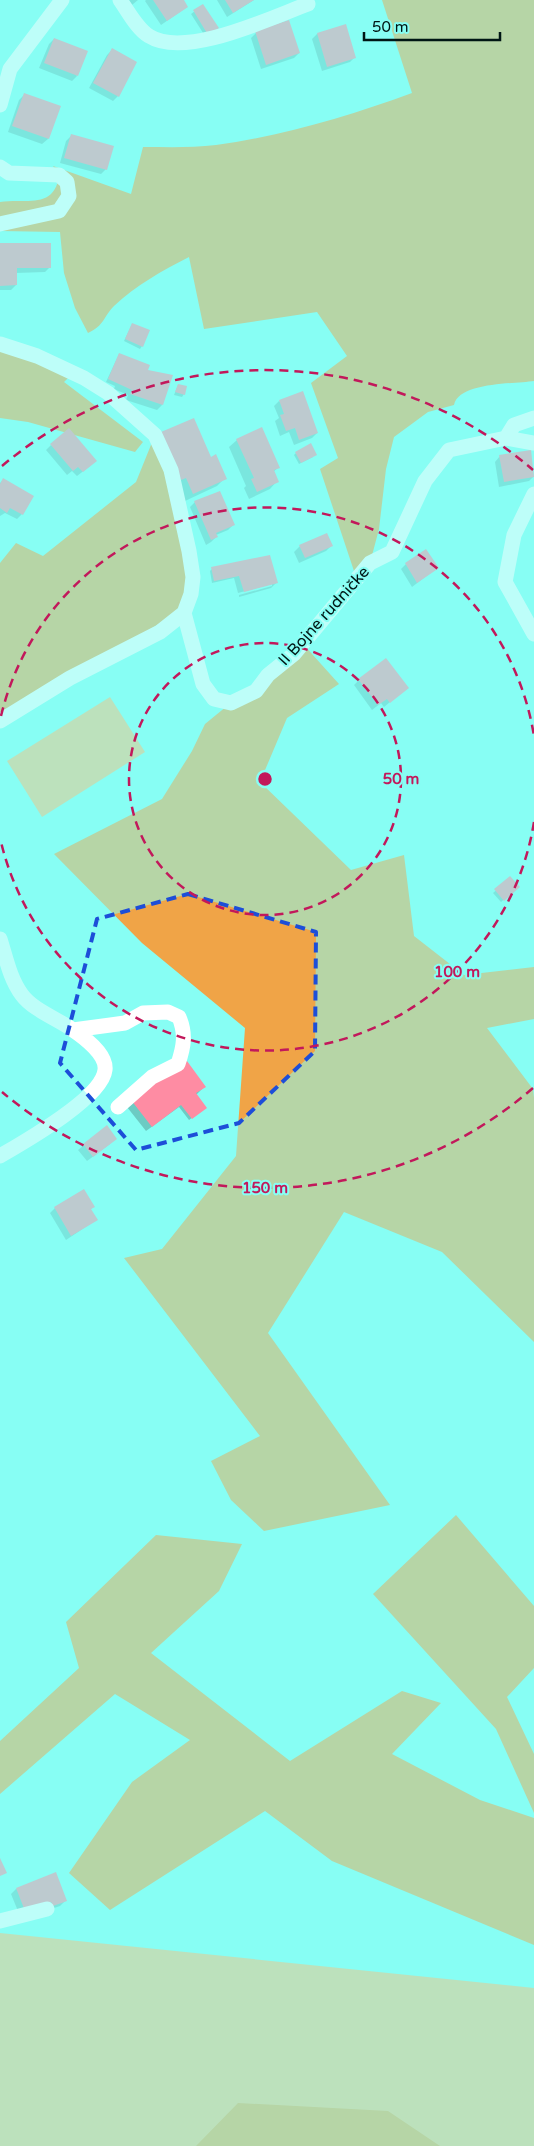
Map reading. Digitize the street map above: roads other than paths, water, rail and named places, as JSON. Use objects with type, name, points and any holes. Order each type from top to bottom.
[{"type":"street","points":[[0,105],[10,69],[62,0]]},
{"type":"street","points":[[120,0],[147,35],[159,41],[182,44],[220,36],[308,4]]},
{"type":"street","points":[[0,167],[9,173],[59,175],[66,182],[69,196],[58,211],[0,224]]},
{"type":"street","points":[[0,344],[37,356],[84,378],[108,393],[156,435],[170,470],[192,563],[191,594],[184,613],[160,632],[70,678],[0,721]]},
{"type":"street","points":[[506,438],[514,425],[534,418]]},
{"type":"street","name":"II Bojne rudničke","points":[[184,613],[203,684],[214,699],[231,703],[243,699],[256,691],[268,675],[294,654],[370,563],[392,552],[425,481],[449,450],[506,438],[534,443]]},
{"type":"street","points":[[534,494],[514,535],[505,582],[534,634]]},
{"type":"street","points":[[0,938],[10,972],[23,996],[53,1018],[74,1030],[101,1055],[105,1069],[102,1079],[91,1094],[68,1113],[0,1156]]},
{"type":"street","points":[[74,1030],[125,1023],[143,1012],[168,1012],[179,1017],[184,1029],[184,1046],[178,1064],[152,1077],[118,1107]]},
{"type":"street","points":[[0,1921],[47,1909]]}]
